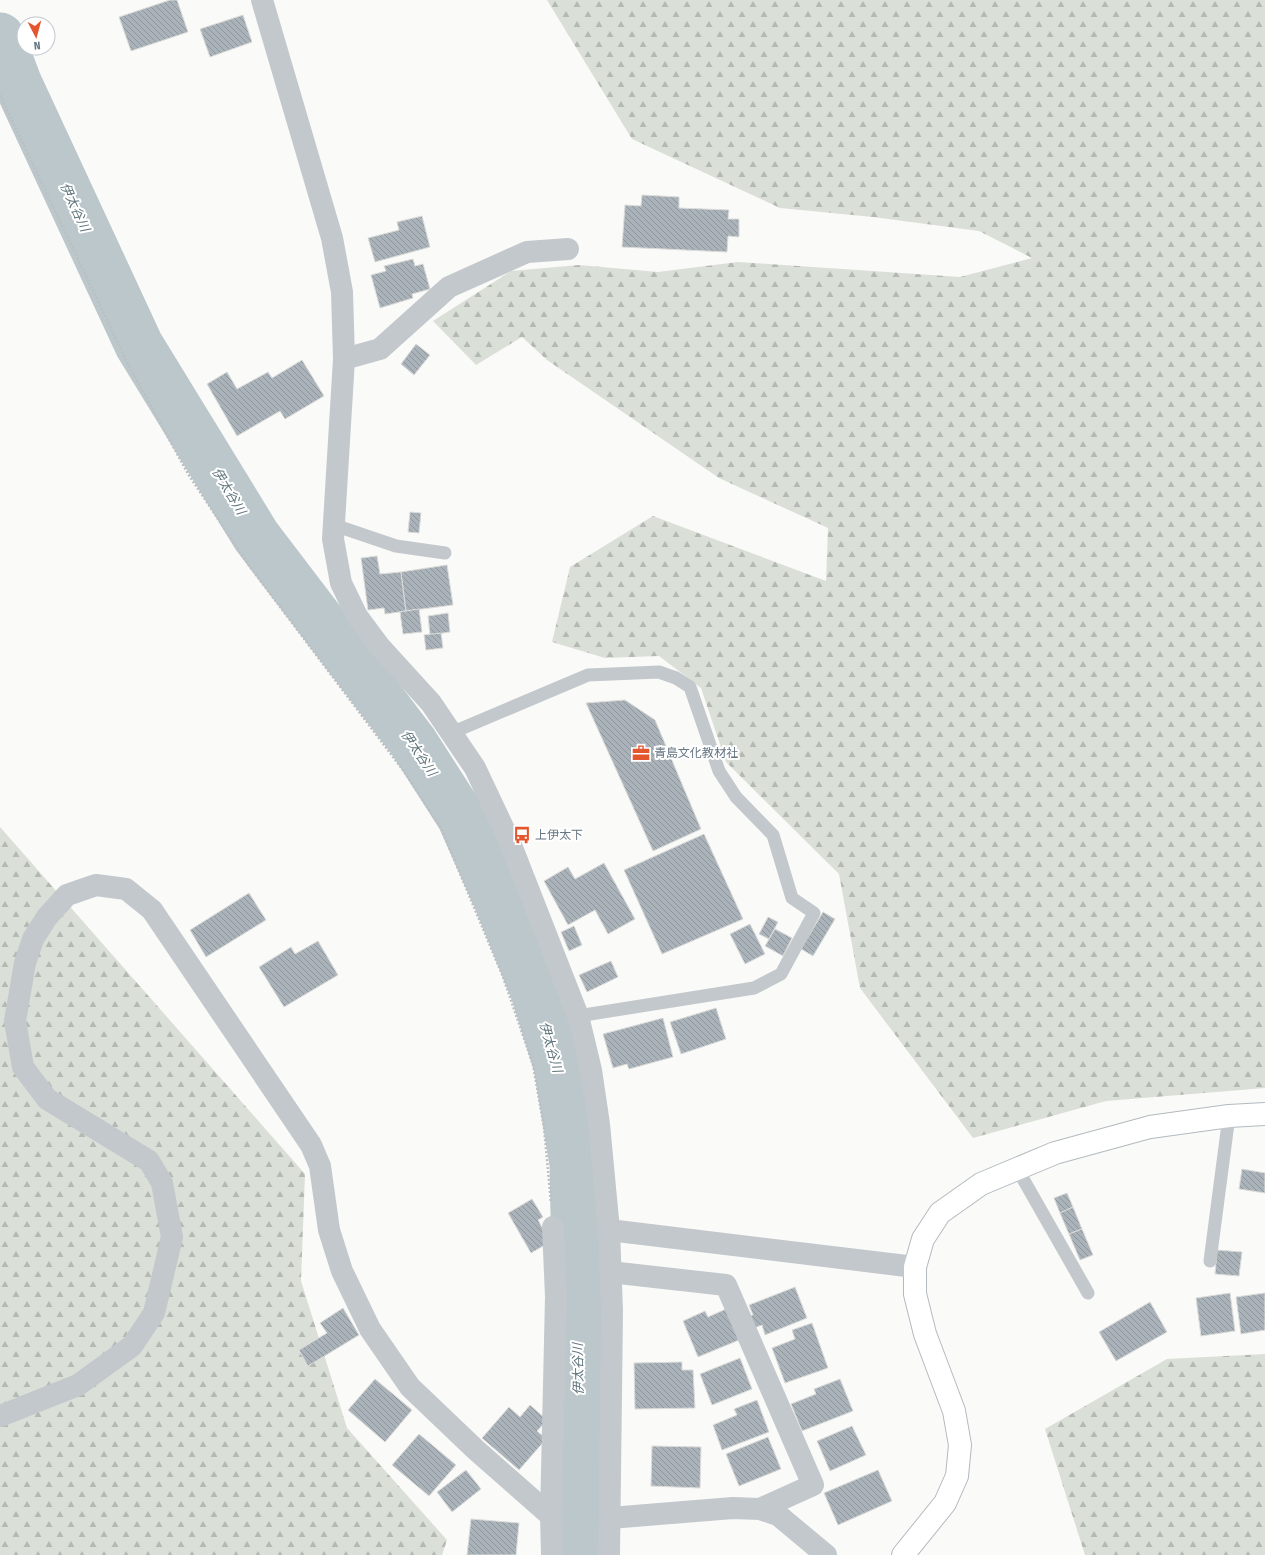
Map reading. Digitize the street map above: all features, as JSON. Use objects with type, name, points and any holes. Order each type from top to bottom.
[{"type":"street","points":[[262,0],[332,238],[342,292],[344,359],[333,539],[341,584],[357,616],[380,647],[431,703],[475,768],[509,840],[578,1016],[591,1070],[599,1124],[609,1230],[612,1311],[609,1555]]},
{"type":"street","points":[[344,359],[380,349],[449,287],[527,252],[568,249]]},
{"type":"street","points":[[0,1416],[78,1385],[132,1346],[154,1313],[172,1237],[162,1183],[149,1161],[47,1099],[23,1067],[15,1021],[25,963],[33,939],[46,917],[67,895],[96,885],[126,889],[152,910],[311,1145],[320,1166],[329,1230],[342,1271],[370,1329],[410,1387],[476,1450],[551,1516]]},
{"type":"street","points":[[903,1555],[945,1503],[957,1476],[960,1445],[954,1411],[926,1334],[915,1294],[915,1266],[923,1239],[940,1213],[982,1184],[1055,1153],[1150,1127],[1229,1116],[1265,1114]]},
{"type":"street","points":[[552,1555],[551,1516],[556,1297],[553,1227]]},
{"type":"street","points":[[609,1230],[915,1266]]},
{"type":"street","points":[[610,1272],[726,1285],[813,1485],[760,1509]]},
{"type":"street","points":[[610,1518],[733,1508],[760,1509],[778,1516],[826,1555]]},
{"type":"lane","points":[[334,525],[396,546],[445,553]]},
{"type":"lane","points":[[451,733],[588,675],[659,672],[676,678],[690,687],[719,770],[736,797],[773,835],[792,898],[814,912],[781,974],[754,988],[578,1016]]},
{"type":"lane","points":[[1210,1261],[1229,1116]]},
{"type":"lane","points":[[1018,1170],[1088,1293]]},
{"type":"path","points":[[0,95],[126,360],[188,474],[250,567],[404,773],[441,828],[503,977],[533,1065],[544,1128],[553,1227]]},
{"type":"green space","points":[[547,0],[1265,0],[1265,1088],[1106,1101],[973,1138],[860,988],[839,874],[726,762],[701,688],[659,656],[605,658],[552,642],[570,567],[653,516],[826,581],[828,528],[719,478],[547,360],[522,337],[476,365],[433,321],[511,271],[579,265],[658,272],[738,262],[960,277],[1032,258],[979,231],[873,217],[780,208],[632,139]]},
{"type":"green space","points":[[0,827],[305,1174],[301,1281],[347,1428],[447,1540],[442,1555],[0,1555]]},
{"type":"green space","points":[[1265,1354],[1265,1555],[1085,1555],[1045,1429],[1167,1359]]},
{"type":"building","points":[[170,0],[177,0],[188,32],[131,51],[119,17]]},
{"type":"building","points":[[243,15],[252,42],[210,57],[200,29]]},
{"type":"building","points":[[642,195],[679,197],[679,208],[729,210],[728,219],[739,219],[739,237],[728,236],[727,252],[622,247],[625,205],[641,206]]},
{"type":"building","points":[[422,216],[430,247],[375,262],[368,238],[399,230],[397,222]]},
{"type":"building","points":[[413,259],[415,266],[423,264],[430,289],[412,294],[413,298],[380,308],[371,275],[386,271],[384,266]]},
{"type":"building","points":[[416,344],[430,355],[414,375],[401,364]]},
{"type":"building","points":[[302,360],[324,396],[285,419],[280,411],[237,436],[207,384],[227,372],[237,389],[268,372],[272,378]]},
{"type":"building","points":[[410,512],[421,513],[419,533],[408,532]]},
{"type":"building","points":[[377,556],[380,574],[401,572],[406,611],[385,614],[384,608],[368,610],[361,558]]},
{"type":"building","points":[[447,565],[453,605],[406,611],[401,572]]},
{"type":"building","points":[[419,609],[422,632],[403,634],[400,612]]},
{"type":"building","points":[[448,613],[450,632],[430,635],[428,616]]},
{"type":"building","points":[[441,633],[443,648],[426,650],[424,635]]},
{"type":"building","points":[[625,700],[655,720],[701,829],[653,851],[586,703]]},
{"type":"building","points":[[704,834],[743,919],[662,954],[624,870]]},
{"type":"building","points":[[604,863],[635,919],[608,934],[595,910],[568,925],[544,881],[568,867],[575,879]]},
{"type":"building","points":[[249,893],[266,920],[206,957],[190,930]]},
{"type":"building","points":[[823,912],[835,919],[813,956],[801,949]]},
{"type":"building","points":[[768,917],[778,922],[769,939],[759,934]]},
{"type":"building","points":[[750,924],[765,954],[745,964],[730,934]]},
{"type":"building","points":[[574,926],[582,945],[569,951],[561,932]]},
{"type":"building","points":[[775,929],[792,938],[783,956],[765,946]]},
{"type":"building","points":[[318,941],[338,975],[284,1007],[259,967],[291,947],[295,954]]},
{"type":"building","points":[[611,961],[618,977],[587,992],[579,975]]},
{"type":"building","points":[[716,1008],[726,1039],[681,1054],[670,1022]]},
{"type":"building","points":[[663,1018],[673,1057],[629,1069],[627,1064],[613,1068],[603,1034]]},
{"type":"building","points":[[1242,1169],[1265,1173],[1265,1193],[1239,1189]]},
{"type":"building","points":[[1067,1193],[1073,1207],[1060,1213],[1054,1198]]},
{"type":"building","points":[[532,1199],[543,1217],[538,1220],[550,1242],[531,1253],[508,1213]]},
{"type":"building","points":[[1073,1207],[1082,1229],[1069,1234],[1060,1213]]},
{"type":"building","points":[[1082,1229],[1093,1255],[1080,1260],[1069,1234]]},
{"type":"building","points":[[1217,1250],[1242,1252],[1239,1276],[1215,1274]]},
{"type":"building","points":[[795,1287],[807,1318],[765,1335],[762,1325],[754,1328],[749,1316],[753,1315],[749,1305]]},
{"type":"building","points":[[1230,1293],[1235,1331],[1201,1336],[1196,1298]]},
{"type":"building","points":[[1265,1293],[1265,1330],[1241,1334],[1236,1297]]},
{"type":"building","points":[[1150,1302],[1167,1332],[1116,1361],[1099,1332]]},
{"type":"building","points":[[343,1308],[359,1335],[308,1366],[299,1350],[327,1333],[320,1323]]},
{"type":"building","points":[[726,1309],[739,1340],[698,1357],[683,1321],[705,1311],[708,1317]]},
{"type":"building","points":[[812,1323],[828,1368],[785,1383],[772,1348],[795,1339],[792,1330]]},
{"type":"building","points":[[740,1358],[752,1389],[712,1405],[700,1374]]},
{"type":"building","points":[[682,1362],[682,1370],[693,1370],[695,1408],[635,1409],[634,1363]]},
{"type":"building","points":[[375,1379],[412,1410],[385,1442],[348,1410]]},
{"type":"building","points":[[840,1379],[853,1411],[802,1431],[791,1404],[816,1394],[814,1389]]},
{"type":"building","points":[[757,1400],[769,1432],[722,1450],[713,1425],[737,1415],[734,1409]]},
{"type":"building","points":[[530,1405],[547,1420],[537,1431],[546,1439],[519,1470],[482,1438],[509,1407],[520,1417]]},
{"type":"building","points":[[852,1426],[866,1455],[830,1471],[817,1441]]},
{"type":"building","points":[[419,1434],[456,1465],[429,1496],[392,1465]]},
{"type":"building","points":[[768,1437],[781,1469],[739,1486],[726,1454]]},
{"type":"building","points":[[652,1446],[701,1447],[700,1488],[651,1486]]},
{"type":"building","points":[[466,1470],[481,1489],[452,1512],[437,1492]]},
{"type":"building","points":[[878,1470],[892,1501],[838,1525],[824,1493]]},
{"type":"building","points":[[471,1519],[519,1523],[516,1555],[467,1555]]},
{"type":"waterway","name":"伊太谷川","points":[[0,37],[17,82],[139,345],[256,536],[413,742],[461,817],[498,900],[535,992],[558,1066],[574,1164],[582,1555]]},
{"type":"place","name":"青島文化教材社","points":[[641,753]]},
{"type":"place","name":"上伊太下","points":[[522,835]]}]
